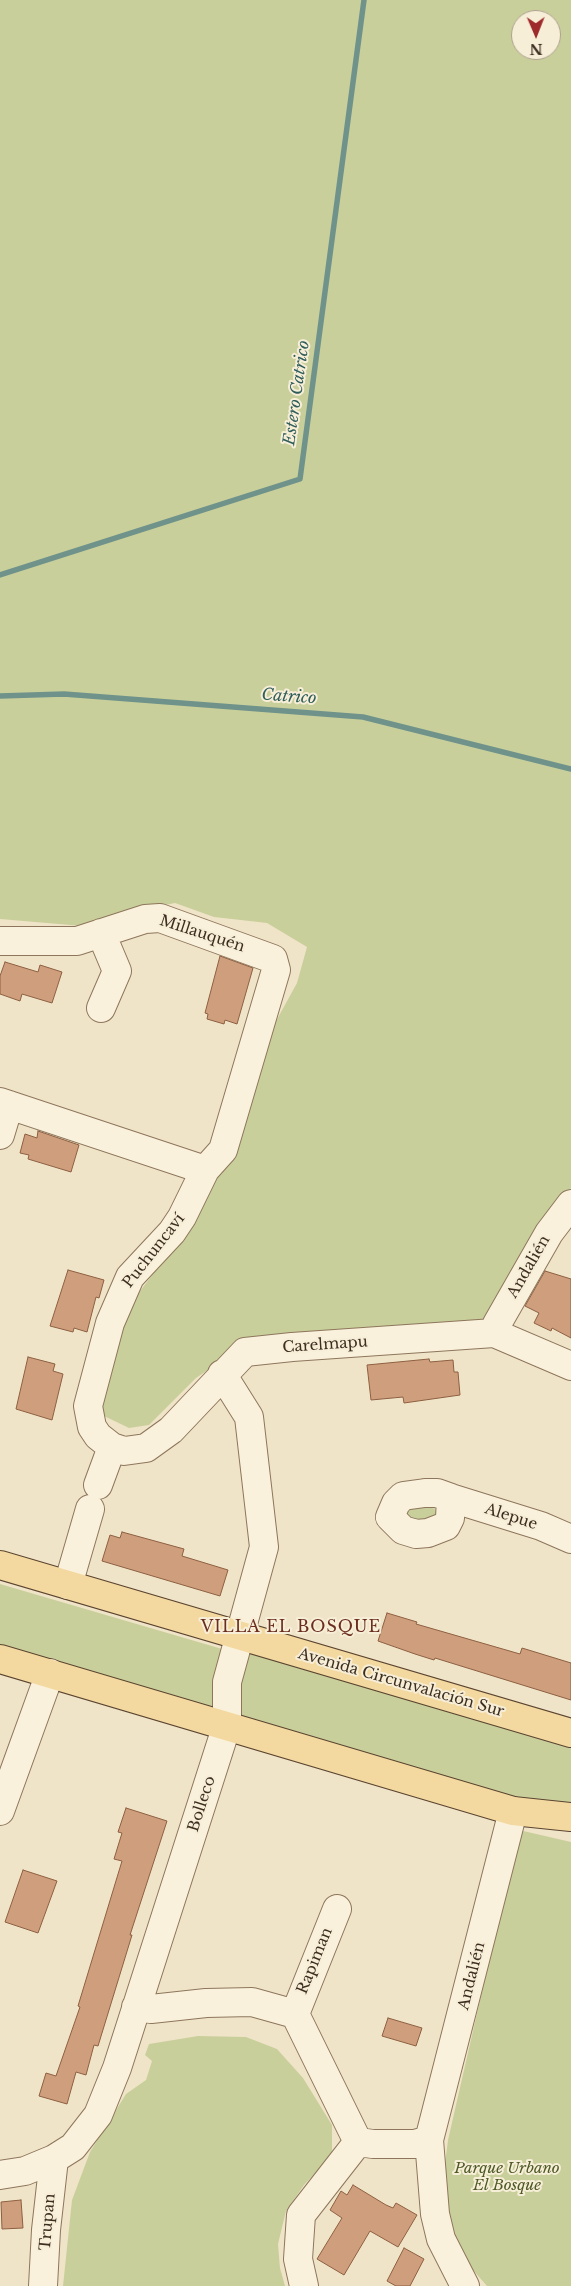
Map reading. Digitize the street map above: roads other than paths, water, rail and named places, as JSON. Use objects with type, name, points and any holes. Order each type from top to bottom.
[{"type":"main road","name":"Avenida Circunvalación Sur","points":[[0,1564],[571,1733]]},
{"type":"main road","points":[[0,1659],[513,1811],[571,1817]]},
{"type":"street","name":"Millauquén","points":[[0,941],[77,941],[145,919],[160,918],[273,959]]},
{"type":"street","points":[[101,933],[116,971],[101,1008]]},
{"type":"street","name":"Puchuncaví","points":[[112,1447],[98,1436],[92,1427],[88,1406],[110,1323],[130,1277],[177,1225],[205,1170],[223,1150],[274,979],[276,970],[273,959]]},
{"type":"street","points":[[0,1135],[5,1104],[205,1170]]},
{"type":"street","name":"Andalién","points":[[494,1333],[497,1324],[549,1233],[571,1204]]},
{"type":"street","name":"Carelmapu","points":[[112,1447],[124,1451],[146,1448],[172,1430],[222,1374],[245,1352],[494,1333],[571,1366]]},
{"type":"street","name":"Bolleco","points":[[0,2175],[26,2171],[54,2159],[73,2147],[98,2115],[117,2068],[227,1725],[227,1682],[264,1547],[249,1417],[222,1374]]},
{"type":"street","points":[[68,1585],[94,1497],[112,1447]]},
{"type":"street","name":"Alepue","points":[[451,1498],[540,1526],[571,1539]]},
{"type":"street","points":[[0,1812],[50,1674]]},
{"type":"street","name":"Andalién","points":[[465,2286],[441,2239],[435,2214],[429,2140],[513,1811]]},
{"type":"street","name":"Rapiman","points":[[295,2014],[337,1909]]},
{"type":"street","points":[[136,2007],[151,2009],[206,2003],[252,2002],[295,2014],[358,2142]]},
{"type":"street","points":[[358,2142],[415,2144],[429,2140]]},
{"type":"street","points":[[304,2286],[298,2259],[301,2215],[358,2142]]},
{"type":"street","name":"Trupan","points":[[44,2286],[46,2230],[54,2159]]},
{"type":"waterway","name":"Estero Catrico","points":[[0,575],[300,479],[364,0]]},
{"type":"waterway","name":"Catrico","points":[[0,696],[64,694],[363,717],[571,769]]},
{"type":"district","name":"VILLA EL BOSQUE","points":[[291,1627]]},
{"type":"park label","name":"Parque Urbano El Bosque","points":[[507,2178]]}]
